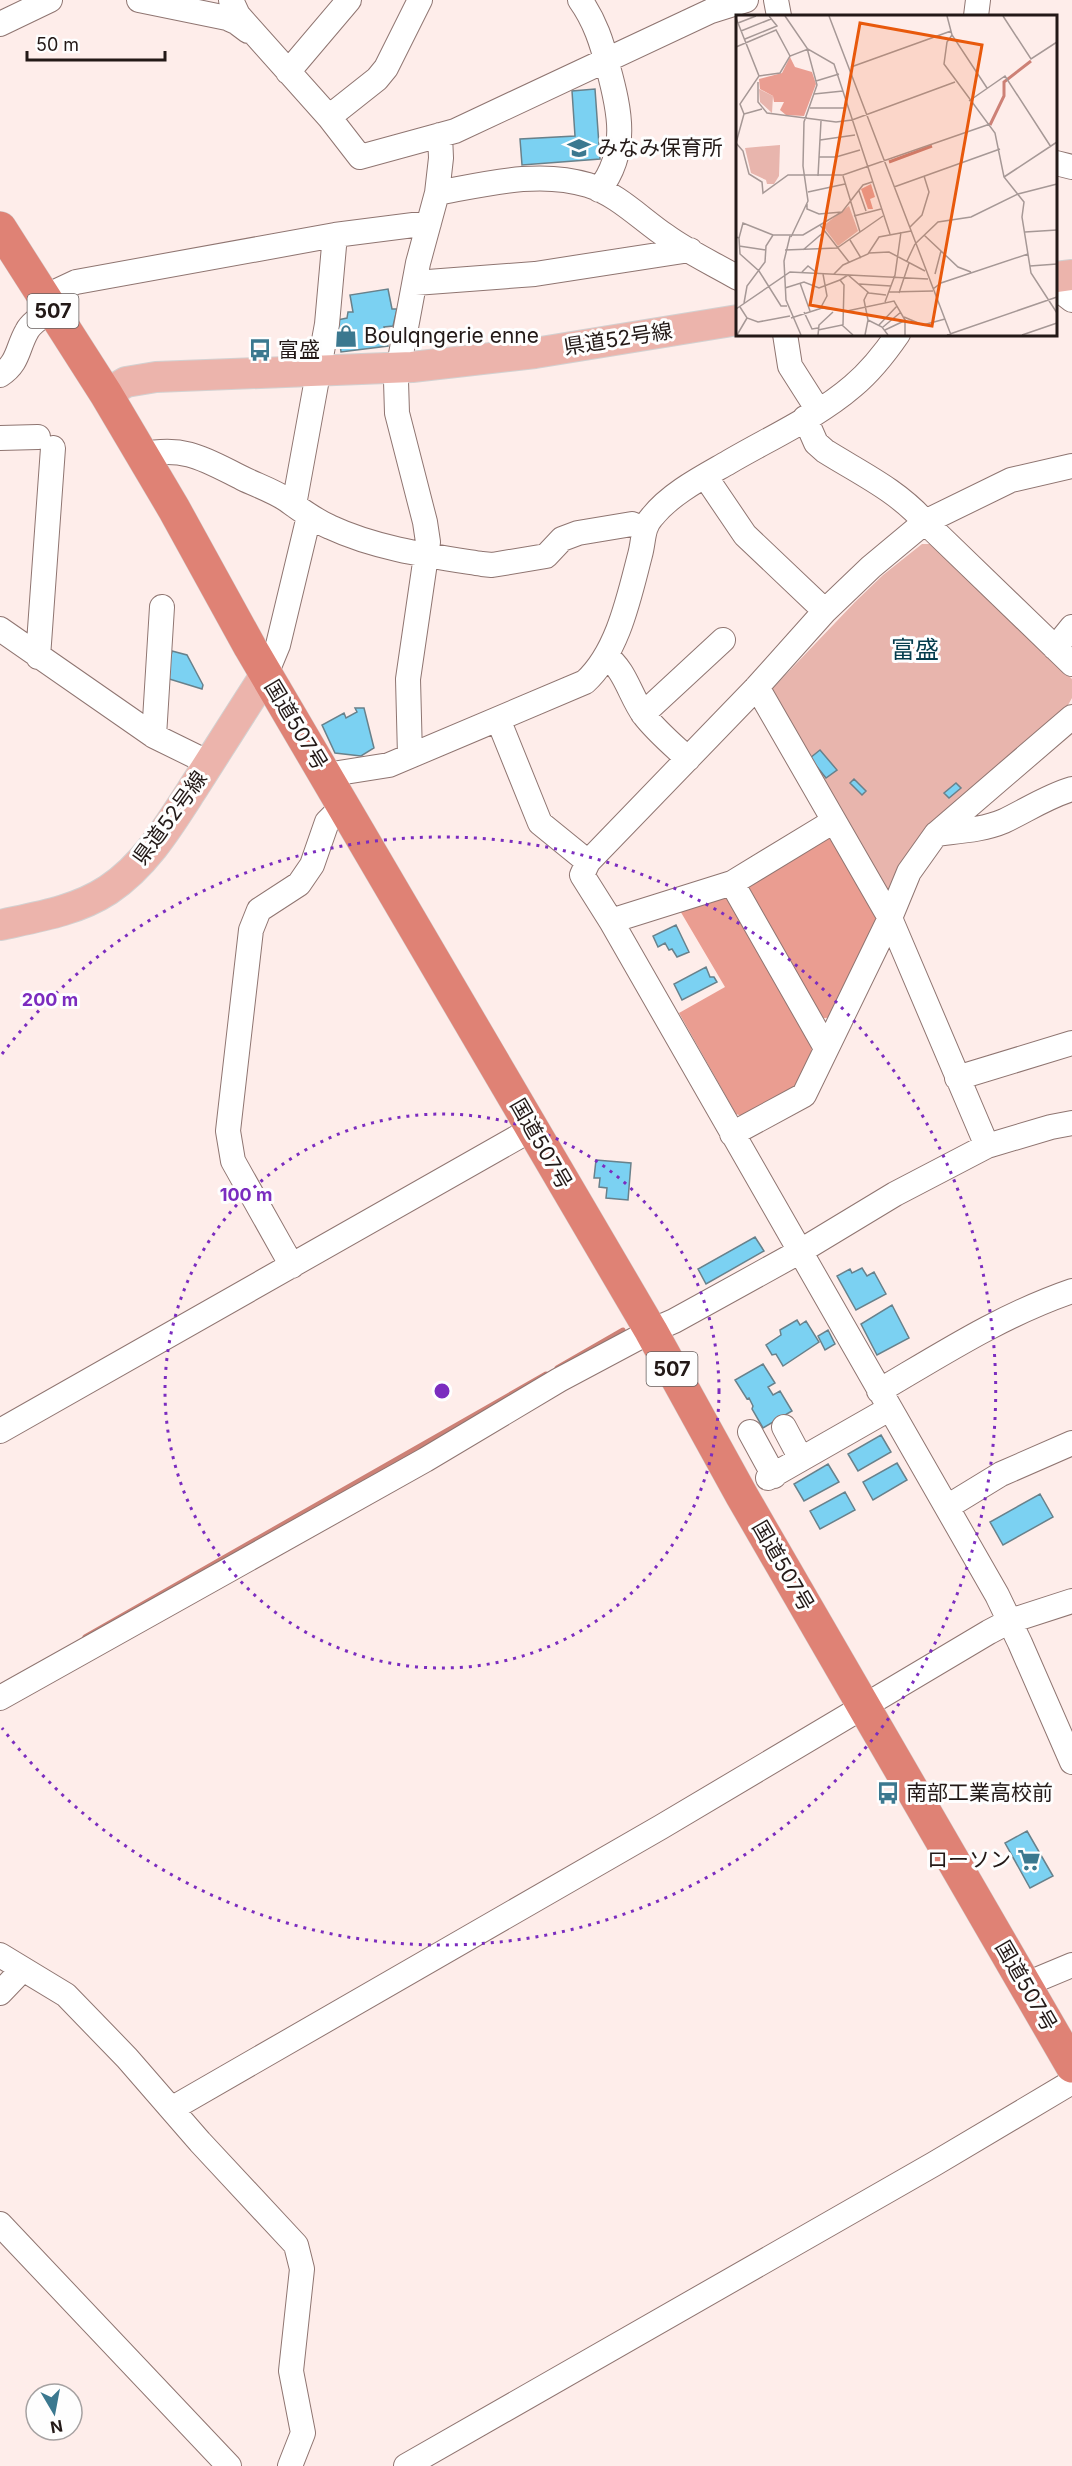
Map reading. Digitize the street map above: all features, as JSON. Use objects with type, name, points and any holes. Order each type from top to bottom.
[{"type":"highway","name":"国道507号","points":[[0,228],[106,394],[142,455],[266,674],[651,1331],[863,1706],[1072,2066]]},
{"type":"main road","name":"県道52号線","points":[[106,394],[126,382],[156,377],[320,369],[397,368],[535,353],[736,320]]},
{"type":"main road","name":"県道52号線","points":[[0,925],[44,916],[86,902],[126,876],[152,849],[266,674]]},
{"type":"street","points":[[0,24],[50,0]]},
{"type":"street","points":[[288,72],[349,0]]},
{"type":"street","points":[[329,117],[377,79],[386,68],[420,0]]},
{"type":"street","points":[[580,0],[595,21],[619,106],[620,133],[609,177],[599,190]]},
{"type":"street","points":[[150,1],[236,22],[257,38],[329,117],[360,157],[455,131],[607,62],[711,11],[746,0]]},
{"type":"street","points":[[776,0],[779,15]]},
{"type":"street","points":[[976,15],[978,0]]},
{"type":"street","points":[[238,3],[257,38]]},
{"type":"street","points":[[410,756],[408,679],[427,555],[425,522],[397,413],[397,368],[437,193],[441,158],[440,135]]},
{"type":"street","points":[[1057,163],[1072,167]]},
{"type":"street","points":[[437,193],[513,180],[568,181],[590,186],[615,199],[668,238],[736,277]]},
{"type":"street","points":[[0,375],[9,369],[20,351],[27,329],[48,303],[76,282],[335,235],[429,223]]},
{"type":"street","points":[[266,674],[281,634],[302,511],[327,324],[335,235]]},
{"type":"street","points":[[415,283],[535,274],[690,250]]},
{"type":"street","points":[[785,336],[790,366],[811,414],[816,443],[825,451],[908,502],[925,522],[1064,656],[1072,627]]},
{"type":"street","points":[[326,775],[375,769],[585,682],[598,670],[606,656],[633,580],[644,529],[663,505],[705,476],[811,414],[851,387],[871,369],[896,336]]},
{"type":"street","points":[[0,438],[45,443],[38,657]]},
{"type":"street","points":[[142,455],[166,451],[189,453],[285,498],[330,528],[427,555],[492,565],[546,556],[562,539],[578,533],[632,524],[644,529]]},
{"type":"street","points":[[1072,466],[1011,480],[925,522],[870,567],[825,611],[757,687],[588,862],[582,875],[611,921],[1010,1621],[1064,1722],[1072,1762]]},
{"type":"street","points":[[705,476],[745,535],[825,611]]},
{"type":"street","points":[[154,736],[162,608]]},
{"type":"street","points":[[0,629],[154,736],[209,763]]},
{"type":"street","points":[[643,714],[723,640]]},
{"type":"street","points":[[606,656],[616,663],[643,714],[688,759]]},
{"type":"street","points":[[757,687],[890,918],[987,1146]]},
{"type":"street","points":[[732,1134],[804,1095],[890,918],[909,872],[936,834],[1072,717]]},
{"type":"street","points":[[498,719],[540,824],[588,862]]},
{"type":"street","points":[[936,834],[982,828],[1003,821],[1072,789]]},
{"type":"street","points":[[292,1266],[233,1161],[228,1131],[251,930],[259,910],[299,884],[312,865],[327,822],[344,805]]},
{"type":"street","points":[[611,921],[732,883],[834,821]]},
{"type":"street","points":[[732,883],[826,1048]]},
{"type":"street","points":[[957,1078],[1072,1043]]},
{"type":"street","points":[[0,1698],[425,1460],[559,1380],[674,1321],[895,1194],[987,1146],[1072,1123]]},
{"type":"street","points":[[0,1431],[532,1129]]},
{"type":"street","points":[[750,1432],[771,1477],[801,1459],[972,1336],[1013,1314],[1072,1291]]},
{"type":"street","points":[[784,1427],[801,1459]]},
{"type":"street","points":[[947,1507],[1001,1474],[1072,1443]]},
{"type":"street","points":[[172,2108],[661,1827],[1010,1621],[1072,1601]]},
{"type":"street","points":[[0,1955],[66,1995],[296,2245],[302,2269],[291,2371],[303,2433],[290,2466]]},
{"type":"street","points":[[1024,1985],[1072,1965]]},
{"type":"street","points":[[0,1993],[23,1970]]},
{"type":"street","points":[[406,2466],[934,2164],[1072,2082]]},
{"type":"street","points":[[0,2224],[229,2466]]},
{"type":"shaded area","points":[[922,544],[934,544],[1072,679],[1072,698],[1068,705],[930,827],[901,862],[889,899],[771,697],[773,688],[855,602],[883,575]]},
{"type":"shaded area","points":[[826,833],[835,835],[879,921],[833,1017],[818,1019],[745,882]]},
{"type":"shaded area","points":[[723,895],[732,898],[811,1037],[812,1058],[798,1086],[745,1117],[736,1114],[679,1013],[725,987],[679,909]]},
{"type":"building","points":[[595,89],[600,159],[522,165],[520,139],[575,136],[572,91]]},
{"type":"building","points":[[388,289],[392,309],[397,309],[393,326],[384,327],[388,346],[341,352],[337,320],[347,318],[348,312],[353,312],[350,295]]},
{"type":"building","points":[[172,651],[187,655],[203,685],[202,689],[166,678]]},
{"type":"building","points":[[355,708],[364,708],[374,748],[361,756],[335,753],[322,725],[344,713],[346,718],[357,712]]},
{"type":"building","points":[[820,750],[837,770],[826,778],[810,758]]},
{"type":"building","points":[[854,779],[866,791],[862,795],[850,783]]},
{"type":"building","points":[[956,783],[961,788],[949,798],[944,793]]},
{"type":"building","points":[[676,925],[689,952],[677,957],[665,943],[658,947],[653,936]]},
{"type":"building","points":[[706,967],[710,977],[714,977],[717,982],[682,1000],[674,984]]},
{"type":"building","points":[[596,1160],[631,1163],[628,1200],[606,1198],[607,1188],[599,1187],[600,1178],[594,1178]]},
{"type":"building","points":[[755,1237],[764,1251],[706,1284],[698,1269]]},
{"type":"building","points":[[862,1268],[867,1276],[874,1272],[886,1294],[856,1310],[837,1276],[850,1269],[852,1273]]},
{"type":"building","points":[[892,1305],[909,1338],[877,1355],[861,1324]]},
{"type":"building","points":[[797,1320],[800,1325],[806,1321],[819,1342],[783,1366],[776,1354],[772,1355],[766,1345],[781,1335],[780,1330]]},
{"type":"building","points":[[828,1330],[835,1344],[825,1350],[818,1336]]},
{"type":"building","points":[[763,1364],[775,1383],[768,1387],[773,1395],[780,1391],[792,1411],[763,1428],[752,1409],[749,1398],[747,1399],[735,1380]]},
{"type":"building","points":[[881,1435],[891,1452],[858,1471],[848,1454]]},
{"type":"building","points":[[897,1463],[907,1480],[873,1500],[863,1482]]},
{"type":"building","points":[[828,1464],[839,1482],[804,1501],[794,1484]]},
{"type":"building","points":[[845,1492],[855,1510],[820,1529],[810,1511]]},
{"type":"building","points":[[1040,1494],[1053,1517],[1003,1545],[990,1522]]},
{"type":"building","name":"ローソン","points":[[1027,1831],[1053,1876],[1030,1888],[1005,1843]]},
{"type":"waterway","points":[[557,1368],[623,1330]]},
{"type":"waterway","points":[[85,1637],[546,1374]]},
{"type":"place","name":"みなみ保育所","points":[[579,148]]},
{"type":"place","name":"Boulqngerie enne","points":[[346,336]]},
{"type":"place","name":"富盛","points":[[260,350]]},
{"type":"place","name":"南部工業高校前","points":[[888,1793]]},
{"type":"place","name":"ローソン","points":[[1029,1860]]},
{"type":"district","name":"富盛","points":[[915,650]]}]
